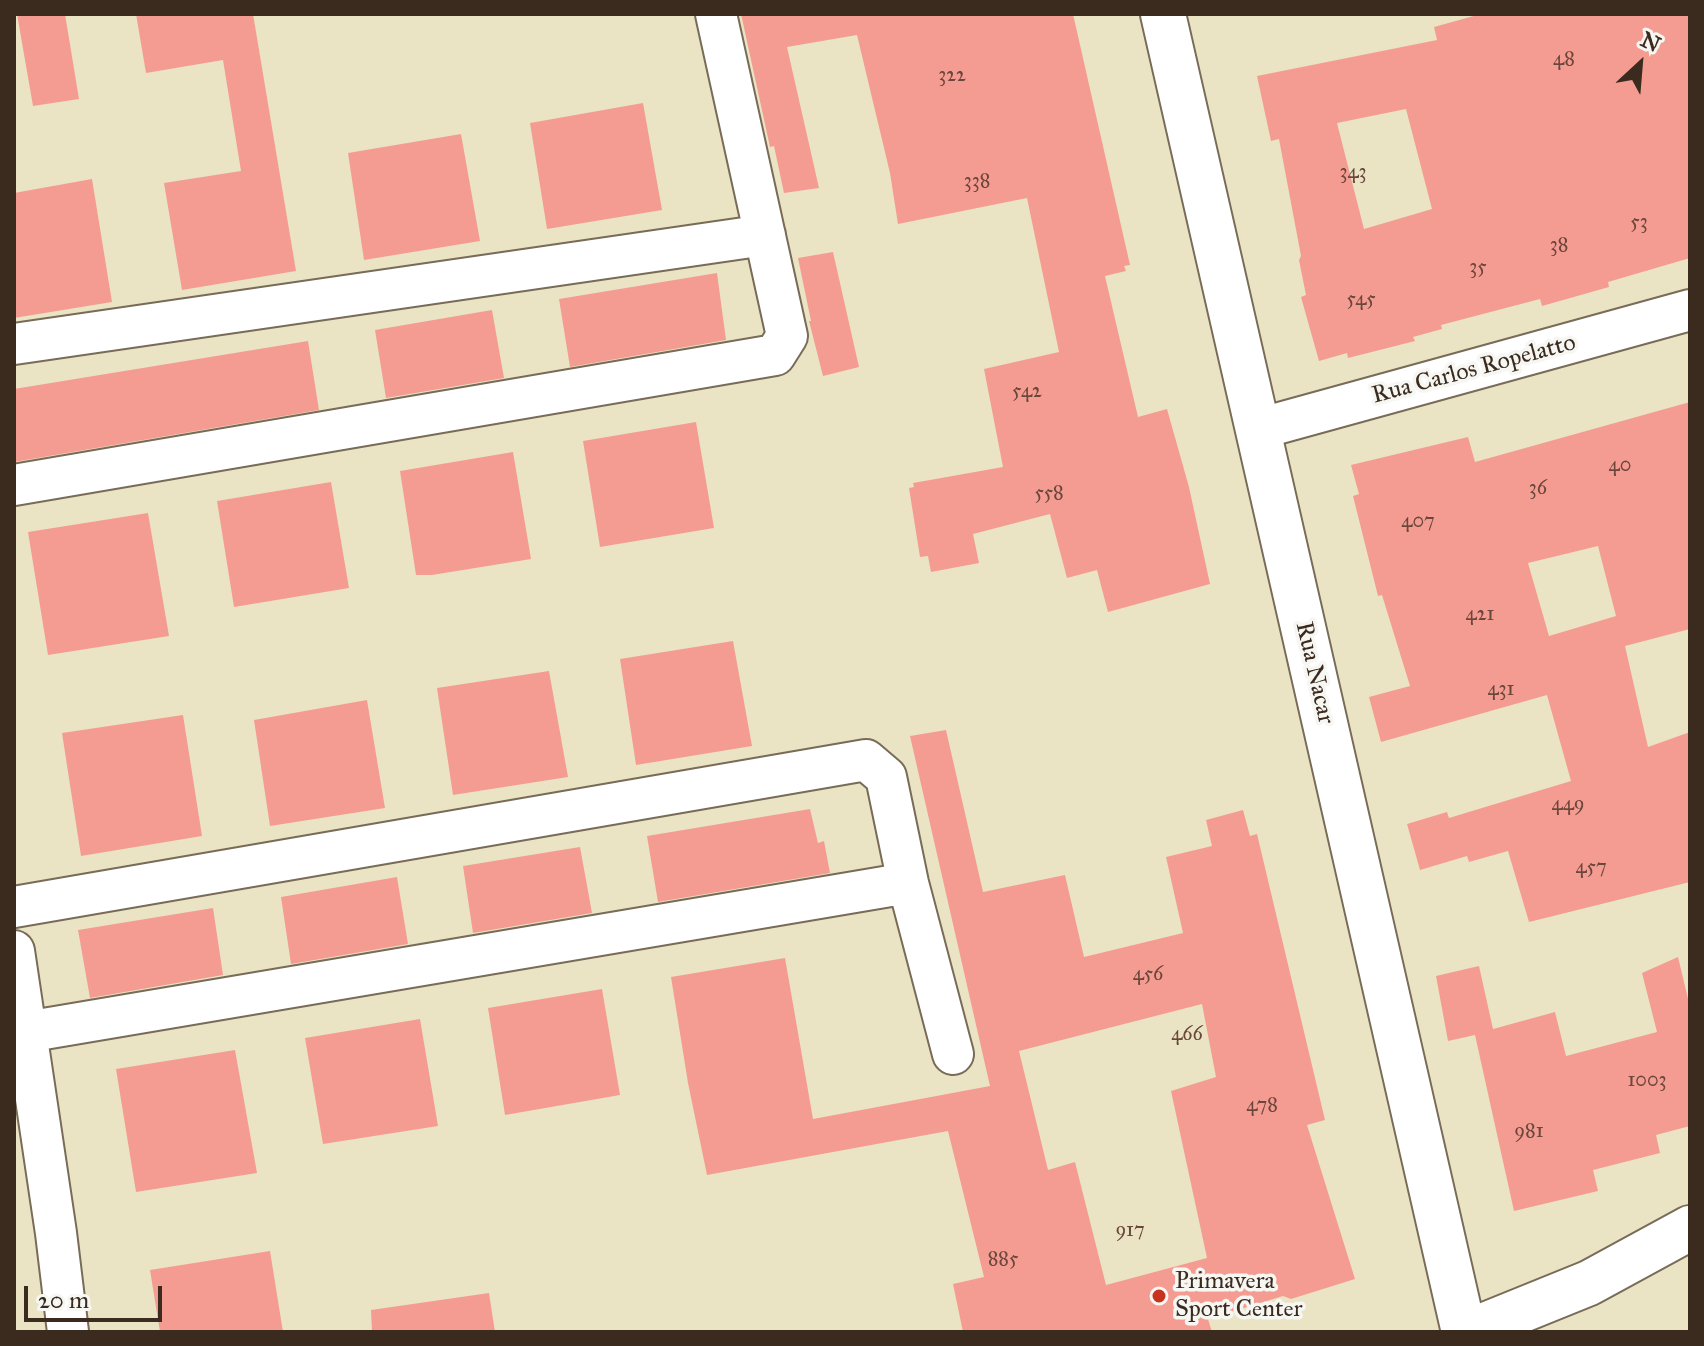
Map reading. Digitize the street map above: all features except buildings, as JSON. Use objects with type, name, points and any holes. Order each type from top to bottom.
[{"type":"main road","name":"Rua Nacar","points":[[1163,14],[1466,1332]]},
{"type":"main road","points":[[1466,1332],[1589,1283],[1690,1228]]},
{"type":"street","points":[[14,485],[775,355],[787,336],[716,14]]},
{"type":"street","points":[[14,344],[765,235]]},
{"type":"street","name":"Rua Carlos Ropelatto","points":[[1258,429],[1690,310]]},
{"type":"street","points":[[14,907],[866,760],[886,777],[908,883],[953,1054]]},
{"type":"street","points":[[26,1032],[908,883]]},
{"type":"street","points":[[14,951],[68,1332]]},
{"type":"place","name":"Primavera Sport Center","points":[[1159,1296]]}]
